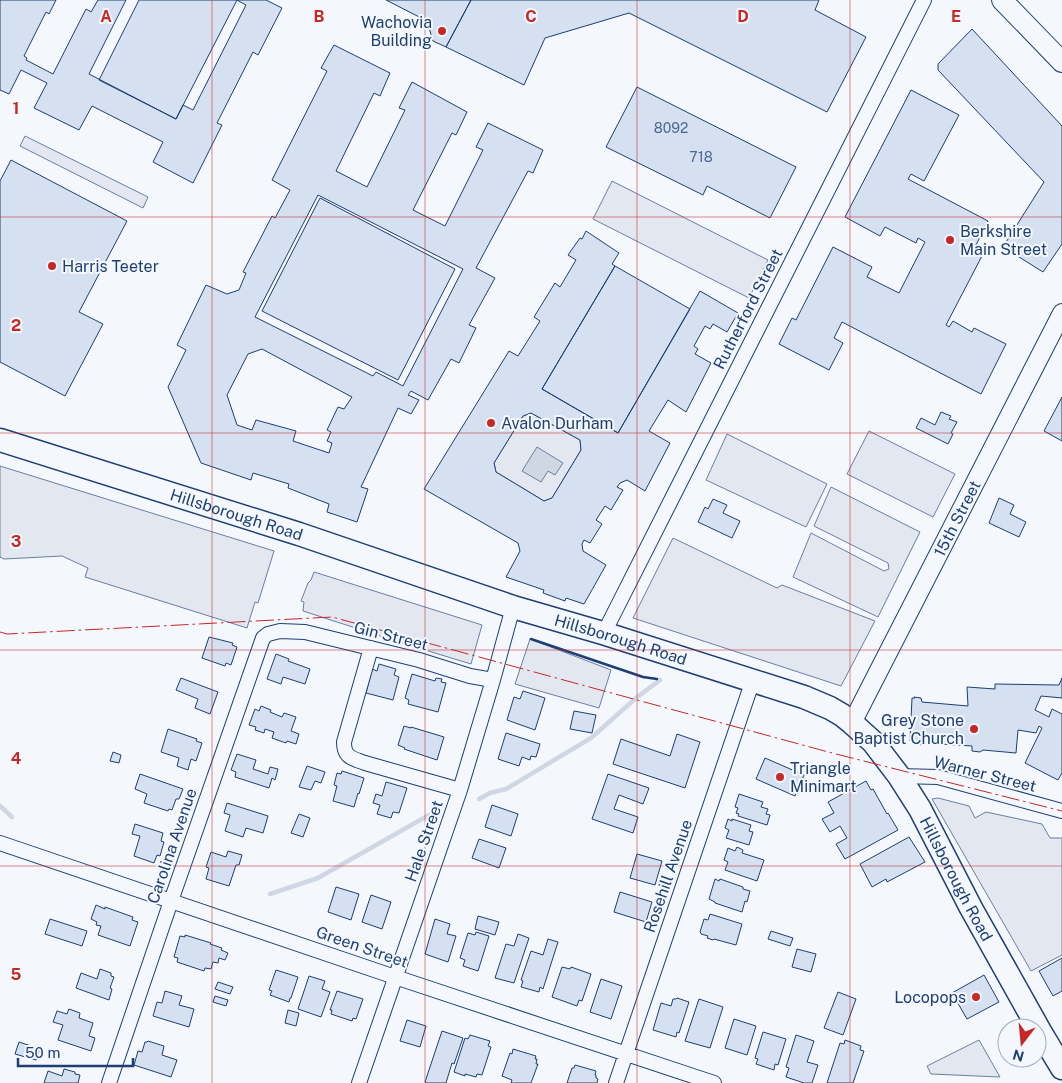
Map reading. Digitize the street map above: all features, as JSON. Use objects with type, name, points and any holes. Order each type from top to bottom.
[{"type":"main road","points":[[1002,0],[1062,62]]},
{"type":"main road","name":"Hillsborough Road","points":[[0,440],[299,534],[513,607],[753,680],[804,697],[842,714],[873,742],[899,776],[920,809],[971,908],[1062,1068]]},
{"type":"street","name":"Rutherford Street","points":[[606,634],[609,622],[924,0]]},
{"type":"street","name":"15th Street","points":[[852,723],[1062,312]]},
{"type":"street","name":"Hale Street","points":[[359,1083],[460,790],[513,607]]},
{"type":"street","name":"Gin Street","points":[[280,631],[305,632],[419,660],[470,676],[493,680]]},
{"type":"street","name":"Carolina Avenue","points":[[109,1083],[260,644],[268,634],[280,631]]},
{"type":"street","points":[[371,648],[344,742],[346,754],[352,758],[460,790]]},
{"type":"street","name":"Rosehill Avenue","points":[[616,1083],[753,680]]},
{"type":"street","name":"Warner Street","points":[[899,776],[938,777],[1062,811]]},
{"type":"street","name":"Green Street","points":[[0,843],[714,1083]]},
{"type":"shaded area","points":[[25,136],[148,197],[143,208],[20,146]]},
{"type":"shaded area","points":[[612,181],[768,260],[749,298],[593,219]]},
{"type":"shaded area","points":[[531,413],[580,440],[581,450],[552,498],[544,501],[496,472],[494,463],[523,416]]},
{"type":"shaded area","points":[[869,431],[955,474],[933,517],[847,474]]},
{"type":"shaded area","points":[[727,434],[827,484],[806,527],[706,480]]},
{"type":"shaded area","points":[[537,447],[563,463],[555,475],[548,471],[541,482],[522,471]]},
{"type":"shaded area","points":[[0,466],[274,551],[258,603],[255,602],[247,628],[85,577],[88,568],[62,556],[4,559],[0,557]]},
{"type":"shaded area","points":[[831,487],[920,532],[878,617],[793,577],[811,533],[884,571],[889,569],[888,563],[814,526]]},
{"type":"shaded area","points":[[673,538],[777,588],[782,585],[875,621],[841,686],[633,618]]},
{"type":"shaded area","points":[[314,572],[482,625],[471,664],[303,611],[304,602],[301,601]]},
{"type":"shaded area","points":[[530,639],[611,670],[599,708],[515,684]]},
{"type":"shaded area","points":[[938,798],[969,806],[975,818],[986,812],[1042,824],[1050,838],[1062,838],[1062,955],[1031,971],[932,799]]},
{"type":"shaded area","points":[[979,1040],[1000,1077],[931,1074],[927,1066]]},
{"type":"building","points":[[0,0],[56,0],[49,14],[46,12],[24,56],[27,58],[26,60],[53,74],[86,9],[91,12],[98,0],[126,0],[89,74],[176,119],[183,105],[193,110],[246,5],[237,0],[266,0],[282,8],[258,55],[253,52],[217,123],[222,125],[193,183],[153,162],[163,142],[92,106],[79,130],[34,108],[47,83],[21,70],[9,94],[0,90]]},
{"type":"building","points":[[139,0],[237,0],[176,119],[99,80]]},
{"type":"building","name":"Wachovia Building","points":[[386,0],[471,0],[446,47],[433,41],[427,21]]},
{"type":"building","points":[[471,0],[819,0],[815,10],[866,37],[827,112],[629,13],[545,38],[524,85],[446,47]]},
{"type":"building","name":"Berkshire Main Street","points":[[972,29],[1062,126],[1062,244],[1043,272],[1003,247],[1044,182],[938,70],[938,64]]},
{"type":"building","points":[[334,45],[390,73],[380,96],[374,93],[336,171],[367,187],[405,110],[399,108],[412,82],[467,112],[456,135],[452,133],[413,210],[445,226],[483,150],[476,147],[488,123],[543,150],[533,173],[528,171],[476,268],[495,278],[469,325],[476,328],[459,363],[451,359],[428,400],[411,391],[408,395],[419,400],[411,414],[398,408],[361,487],[368,489],[357,522],[327,512],[329,504],[288,488],[289,484],[253,473],[251,480],[201,463],[168,387],[186,350],[177,345],[206,285],[227,294],[239,290],[246,273],[243,272],[272,216],[275,218],[290,190],[272,180],[327,71],[321,68]],"holes":[[[318,195],[463,269],[403,386],[376,372],[373,376],[255,317]],[[262,349],[352,397],[344,409],[338,407],[327,430],[331,432],[327,441],[332,443],[329,453],[293,441],[296,431],[256,420],[252,430],[237,425],[227,395],[248,354]]]},
{"type":"building","points":[[637,87],[796,167],[770,218],[707,186],[703,195],[606,147]]},
{"type":"building","name":"Berkshire Main Street","points":[[911,90],[959,115],[924,181],[911,174],[908,179],[988,221],[974,249],[983,254],[946,325],[949,327],[953,321],[972,332],[974,328],[1006,344],[981,394],[842,322],[834,338],[843,343],[829,370],[779,344],[792,318],[796,320],[833,247],[872,267],[867,277],[899,293],[925,242],[918,238],[916,243],[885,227],[880,236],[845,217]]},
{"type":"building","name":"Harris Teeter","points":[[11,160],[127,221],[79,312],[103,324],[65,396],[0,362],[0,181]]},
{"type":"building","points":[[320,198],[455,269],[398,380],[262,311]]},
{"type":"building","name":"Avalon Durham","points":[[586,231],[619,253],[612,264],[615,266],[542,389],[618,433],[700,291],[738,313],[727,332],[713,324],[710,329],[705,326],[694,346],[698,349],[695,354],[711,363],[686,412],[668,400],[649,431],[670,443],[645,491],[627,480],[620,483],[617,487],[623,490],[611,510],[605,506],[596,520],[602,524],[590,543],[584,540],[582,544],[583,551],[606,565],[584,604],[566,598],[565,601],[543,593],[544,590],[506,577],[520,551],[518,543],[424,489],[509,351],[518,356],[540,321],[534,317],[555,283],[560,287],[576,260],[568,255],[580,238],[582,239]],"holes":[[[531,413],[580,440],[581,450],[552,498],[544,501],[496,472],[494,463],[523,416]]]},
{"type":"building","points":[[615,266],[690,309],[618,433],[542,389]]},
{"type":"building","points":[[1062,397],[1062,441],[1044,431]]},
{"type":"building","points":[[941,412],[951,416],[949,419],[957,422],[948,444],[916,428],[921,418],[935,425]]},
{"type":"building","points":[[999,498],[1014,505],[1010,514],[1026,522],[1019,537],[989,523]]},
{"type":"building","points":[[713,499],[727,505],[723,513],[740,521],[732,538],[698,522],[705,507],[708,509]]},
{"type":"building","points":[[209,637],[233,643],[232,645],[237,647],[231,665],[226,663],[225,666],[202,658]]},
{"type":"building","points":[[276,654],[289,659],[288,661],[310,669],[305,684],[283,677],[281,684],[267,679]]},
{"type":"building","points":[[379,664],[396,669],[394,675],[399,677],[393,700],[366,693],[372,669],[377,671]]},
{"type":"building","points":[[412,674],[435,681],[436,678],[442,679],[441,682],[446,683],[438,712],[408,704],[409,700],[405,698]]},
{"type":"building","points":[[181,678],[218,692],[210,714],[195,708],[198,699],[176,690]]},
{"type":"building","name":"Grey Stone Baptist Church","points":[[1062,678],[1062,698],[1041,696],[1035,710],[1049,717],[1052,709],[1062,714],[1062,773],[1058,780],[1025,763],[1042,728],[1039,726],[1036,733],[1018,730],[1016,753],[983,750],[980,752],[972,751],[972,746],[924,743],[924,745],[914,744],[914,741],[910,741],[912,698],[914,697],[921,698],[922,702],[968,706],[967,687],[995,689],[995,684],[1059,685]]},
{"type":"building","points":[[523,691],[545,698],[535,730],[507,720],[514,697],[520,699]]},
{"type":"building","points":[[261,706],[282,717],[284,713],[296,717],[291,731],[299,734],[296,744],[272,738],[274,732],[265,729],[264,733],[255,730],[256,727],[249,725],[255,709],[259,711]]},
{"type":"building","points":[[574,711],[596,715],[592,733],[570,729]]},
{"type":"building","points":[[404,726],[444,737],[437,760],[404,749],[398,745]]},
{"type":"building","points":[[168,729],[197,739],[196,741],[202,743],[196,761],[191,759],[188,770],[177,766],[179,758],[161,752]]},
{"type":"building","points":[[506,733],[540,744],[536,757],[531,756],[530,760],[522,757],[519,766],[498,759]]},
{"type":"building","points":[[677,734],[700,742],[685,788],[613,764],[621,739],[670,756]]},
{"type":"building","points":[[113,752],[121,755],[119,763],[110,761]]},
{"type":"building","points":[[237,754],[256,760],[253,769],[268,774],[270,767],[278,769],[275,780],[272,778],[269,788],[235,777],[236,772],[231,770]]},
{"type":"building","name":"Triangle Minimart","points":[[765,758],[804,775],[795,796],[756,779]]},
{"type":"building","points":[[307,766],[325,772],[321,783],[315,781],[311,790],[299,787]]},
{"type":"building","points":[[342,771],[364,778],[354,807],[333,801],[337,786],[334,785],[337,773],[341,774]]},
{"type":"building","points":[[140,774],[183,789],[179,799],[176,799],[172,810],[169,809],[168,811],[144,803],[147,794],[135,789]]},
{"type":"building","points":[[608,774],[649,788],[643,804],[619,795],[614,809],[638,817],[633,833],[592,819]]},
{"type":"building","points":[[866,781],[898,830],[845,859],[836,844],[847,838],[840,826],[830,832],[822,819],[834,813],[828,802]]},
{"type":"building","points":[[386,782],[407,788],[399,813],[393,812],[391,818],[377,814],[380,805],[373,803],[376,794],[382,796]]},
{"type":"building","points":[[739,794],[763,802],[761,807],[768,809],[766,814],[770,815],[767,825],[738,816],[739,814],[736,813],[738,808],[735,807]]},
{"type":"building","points":[[227,803],[268,816],[263,833],[246,828],[243,837],[225,831],[230,815],[224,813]]},
{"type":"building","points":[[492,805],[518,814],[511,836],[485,827]]},
{"type":"building","points":[[299,814],[310,818],[303,837],[291,833]]},
{"type":"building","points":[[728,819],[751,825],[749,831],[753,832],[749,845],[726,838],[729,830],[725,828]]},
{"type":"building","points":[[135,824],[163,833],[161,841],[164,842],[160,856],[157,855],[154,863],[134,856],[140,836],[132,834]]},
{"type":"building","points":[[909,837],[925,862],[887,882],[886,879],[872,887],[860,864]]},
{"type":"building","points":[[479,839],[506,848],[499,868],[472,858]]},
{"type":"building","points":[[737,847],[743,850],[742,853],[764,860],[757,881],[725,870],[728,862],[724,860],[728,848],[735,851]]},
{"type":"building","points":[[228,851],[242,855],[239,865],[236,865],[229,886],[206,879],[209,868],[206,867],[211,852],[226,857]]},
{"type":"building","points":[[637,854],[662,861],[655,885],[630,878]]},
{"type":"building","points":[[715,879],[719,881],[720,879],[750,891],[742,912],[715,903],[709,899]]},
{"type":"building","points":[[336,887],[359,894],[351,920],[328,912]]},
{"type":"building","points":[[620,892],[652,902],[646,922],[614,912]]},
{"type":"building","points":[[371,895],[391,902],[382,929],[362,922]]},
{"type":"building","points":[[96,905],[133,917],[132,920],[138,922],[130,946],[98,935],[101,926],[96,925],[97,922],[91,919]]},
{"type":"building","points":[[710,914],[742,924],[736,945],[713,940],[701,934],[704,919],[708,920]]},
{"type":"building","points":[[478,916],[499,922],[495,935],[475,929]]},
{"type":"building","points":[[50,919],[87,931],[82,946],[45,934]]},
{"type":"building","points":[[435,919],[450,924],[447,934],[456,936],[448,962],[425,954]]},
{"type":"building","points":[[771,931],[793,938],[790,946],[768,939]]},
{"type":"building","points":[[476,932],[489,936],[478,971],[463,966],[465,960],[460,958],[468,933],[475,935]]},
{"type":"building","points":[[518,934],[529,938],[514,983],[495,978],[506,944],[514,946]]},
{"type":"building","points":[[185,935],[222,948],[221,950],[228,953],[225,960],[219,958],[218,963],[213,962],[211,969],[205,968],[204,971],[177,962],[178,958],[174,957],[180,936],[185,937]]},
{"type":"building","points":[[548,939],[558,942],[543,989],[540,987],[539,992],[521,987],[523,981],[521,980],[531,951],[543,955]]},
{"type":"building","points":[[797,949],[816,954],[811,972],[792,967]]},
{"type":"building","points":[[1062,958],[1062,991],[1053,996],[1039,971]]},
{"type":"building","points":[[562,967],[570,969],[571,967],[591,974],[582,1001],[579,1000],[577,1006],[552,997]]},
{"type":"building","points":[[100,969],[111,973],[111,976],[114,977],[110,988],[112,989],[109,1000],[76,988],[81,973],[97,979]]},
{"type":"building","points":[[276,970],[298,977],[289,1002],[270,995],[272,991],[269,990]]},
{"type":"building","name":"Locopops","points":[[984,975],[999,1002],[967,1019],[952,993]]},
{"type":"building","points":[[309,976],[325,981],[322,989],[330,992],[321,1017],[298,1009]]},
{"type":"building","points":[[601,979],[622,986],[611,1019],[590,1012]]},
{"type":"building","points":[[218,982],[233,987],[230,994],[215,989]]},
{"type":"building","points":[[165,991],[182,996],[179,1005],[194,1009],[189,1027],[153,1016],[157,1002],[162,1003]]},
{"type":"building","points":[[337,991],[363,999],[356,1019],[353,1018],[352,1021],[331,1014],[332,1010],[330,1010]]},
{"type":"building","points":[[838,992],[856,999],[843,1035],[824,1028]]},
{"type":"building","points":[[215,996],[228,1000],[226,1006],[213,1002]]},
{"type":"building","points":[[677,998],[689,1002],[676,1037],[653,1030],[661,1003],[671,1006],[673,999]]},
{"type":"building","points":[[699,999],[723,1007],[710,1048],[685,1041]]},
{"type":"building","points":[[69,1009],[80,1013],[79,1018],[93,1023],[89,1036],[95,1038],[91,1051],[58,1040],[63,1025],[53,1022],[57,1011],[67,1014]]},
{"type":"building","points":[[288,1010],[299,1013],[296,1026],[285,1023]]},
{"type":"building","points":[[734,1019],[756,1026],[747,1055],[725,1048]]},
{"type":"building","points":[[407,1020],[426,1026],[420,1047],[400,1041]]},
{"type":"building","points":[[442,1031],[463,1038],[446,1083],[427,1083],[425,1082]]},
{"type":"building","points":[[763,1032],[786,1039],[778,1065],[775,1064],[774,1070],[756,1064],[758,1059],[755,1058]]},
{"type":"building","points":[[470,1035],[490,1041],[488,1046],[491,1047],[482,1075],[477,1074],[476,1077],[454,1072],[465,1038],[468,1039]]},
{"type":"building","points":[[796,1035],[814,1041],[807,1062],[818,1065],[812,1083],[804,1083],[786,1077],[789,1068],[786,1067]]},
{"type":"building","points":[[845,1040],[861,1046],[860,1050],[864,1051],[853,1083],[827,1083],[840,1043],[844,1044]]},
{"type":"building","points":[[148,1041],[164,1046],[162,1055],[177,1060],[171,1077],[134,1065],[138,1051],[142,1052],[145,1042]]},
{"type":"building","points":[[19,1042],[40,1049],[36,1060],[15,1054]]},
{"type":"building","points":[[513,1049],[536,1056],[536,1064],[538,1064],[531,1083],[511,1083],[512,1080],[502,1076]]},
{"type":"building","points":[[575,1065],[596,1071],[597,1083],[567,1083],[572,1068]]},
{"type":"building","points":[[64,1069],[80,1075],[78,1083],[44,1083],[48,1071],[62,1076]]},
{"type":"waterway","points":[[479,799],[490,793],[506,789],[591,738],[636,698],[660,680]]},
{"type":"waterway","points":[[0,806],[12,817]]},
{"type":"waterway","points":[[270,894],[318,878],[429,815]]},
{"type":"wall","points":[[531,639],[643,677],[657,679]]},
{"type":"power","points":[[0,632],[7,634],[332,617],[832,753],[1062,811]]},
{"type":"place","name":"Wachovia Building","points":[[442,31]]},
{"type":"place","name":"Berkshire Main Street","points":[[950,240]]},
{"type":"place","name":"Harris Teeter","points":[[52,266]]},
{"type":"place","name":"Avalon Durham","points":[[491,423]]},
{"type":"place","name":"Grey Stone Baptist Church","points":[[974,729]]},
{"type":"place","name":"Triangle Minimart","points":[[780,777]]},
{"type":"place","name":"Locopops","points":[[976,997]]}]
